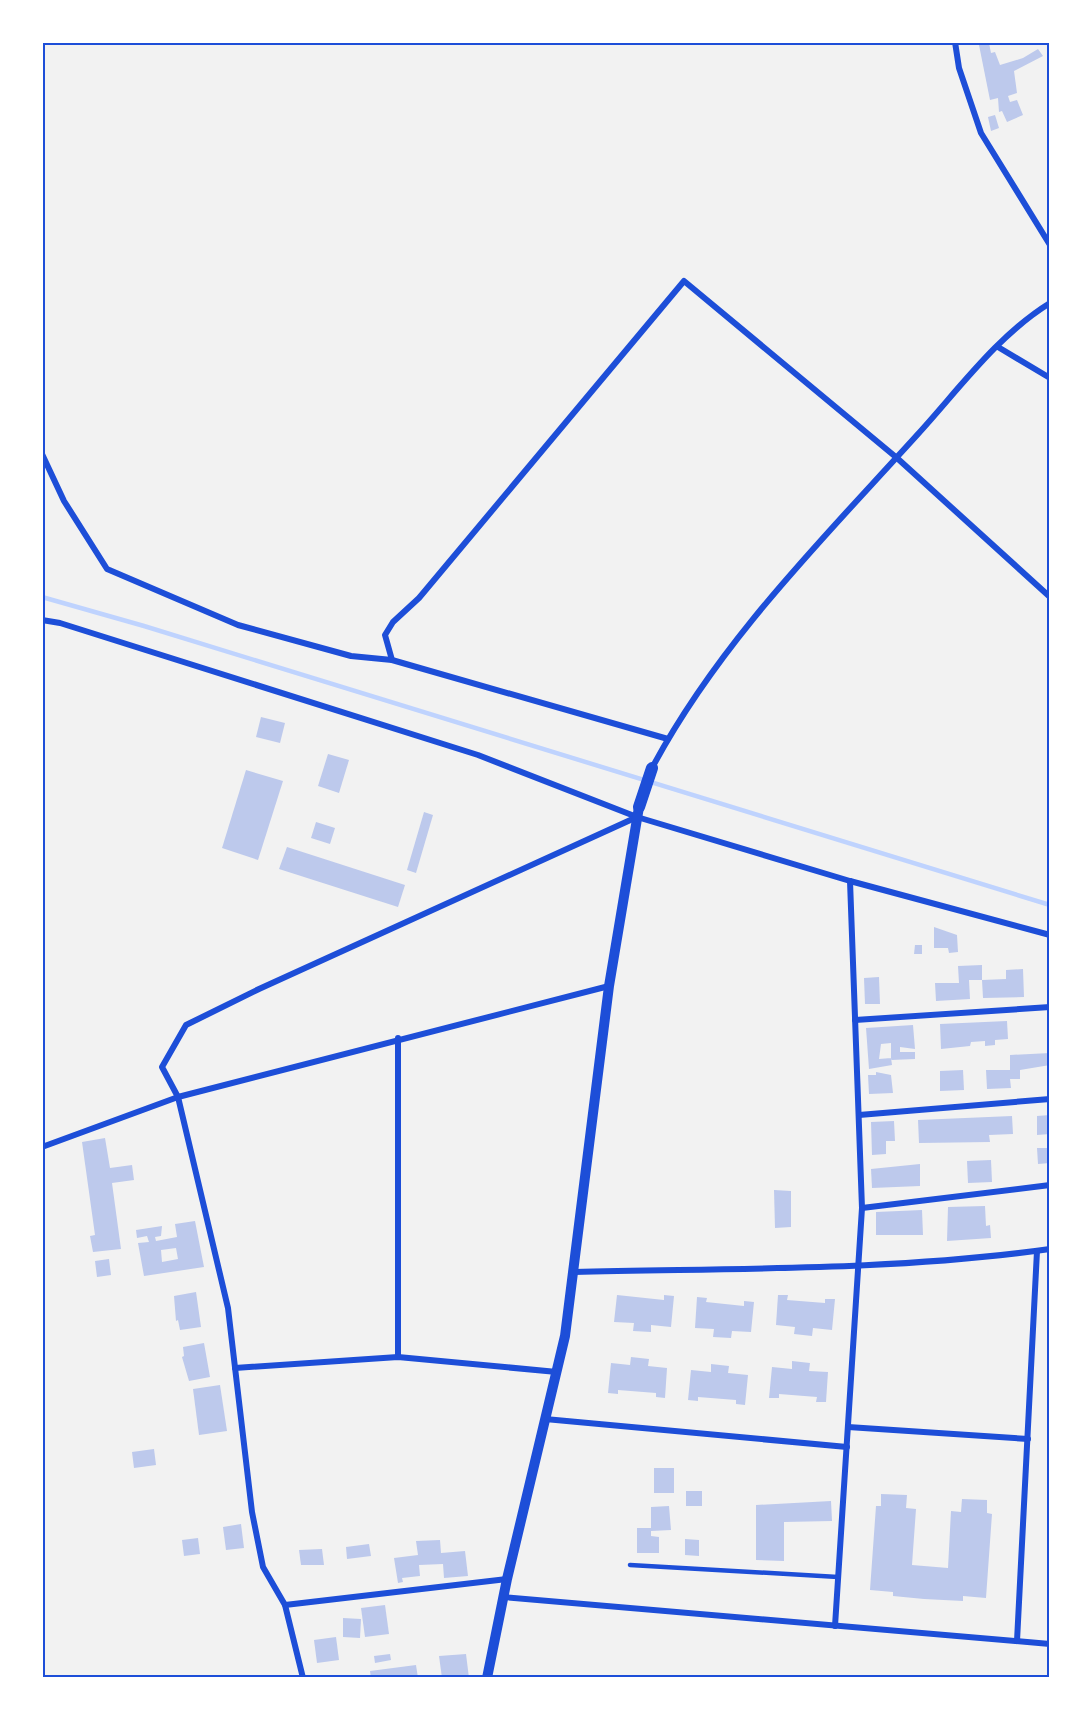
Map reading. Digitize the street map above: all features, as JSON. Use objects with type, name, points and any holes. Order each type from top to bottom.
[{"type":"main road","points":[[638,812],[652,768]]},
{"type":"street","points":[[955,42],[959,68],[981,133],[1050,245]]},
{"type":"street","points":[[392,660],[385,635],[393,622],[418,598],[684,281],[897,458],[1050,597]]},
{"type":"street","points":[[652,768],[688,705],[768,600],[998,347],[1036,311],[1050,303]]},
{"type":"street","points":[[998,347],[1050,378]]},
{"type":"street","points":[[42,454],[64,501],[107,569],[238,625],[351,656],[392,660],[668,739]]},
{"type":"street","points":[[42,620],[60,623],[478,754],[638,812],[850,881],[1050,935]]},
{"type":"street","points":[[487,1678],[503,1597],[565,1336],[609,986],[638,812]]},
{"type":"street","points":[[303,1678],[285,1605],[264,1567],[252,1512],[228,1308],[178,1097],[162,1067],[186,1025],[258,989],[638,812]]},
{"type":"street","points":[[835,1626],[862,1208],[850,881]]},
{"type":"street","points":[[42,1147],[178,1097],[398,1038],[609,986]]},
{"type":"street","points":[[855,1020],[1050,1007]]},
{"type":"street","points":[[398,1038],[398,1357]]},
{"type":"street","points":[[859,1115],[1050,1099]]},
{"type":"street","points":[[862,1208],[1050,1185]]},
{"type":"street","points":[[574,1272],[858,1265],[997,1257],[1050,1249]]},
{"type":"street","points":[[1017,1641],[1038,1251]]},
{"type":"street","points":[[235,1368],[398,1357],[557,1372]]},
{"type":"street","points":[[545,1419],[847,1447]]},
{"type":"street","points":[[848,1427],[1028,1439]]},
{"type":"street","points":[[285,1605],[507,1580]]},
{"type":"street","points":[[503,1597],[1050,1644]]},
{"type":"lane","points":[[630,1565],[838,1577]]},
{"type":"building","points":[[989,43],[991,53],[995,52],[1000,65],[1023,58],[1038,49],[1043,56],[1014,71],[1017,93],[1008,96],[1010,102],[1017,100],[1023,115],[1007,122],[1002,111],[999,112],[998,98],[990,100],[979,45]]},
{"type":"building","points":[[995,115],[999,128],[991,131],[988,117]]},
{"type":"building","points":[[261,717],[285,723],[280,743],[256,737]]},
{"type":"building","points":[[328,754],[349,760],[339,793],[318,786]]},
{"type":"building","points":[[246,770],[283,781],[258,860],[222,848]]},
{"type":"building","points":[[424,812],[433,815],[416,873],[407,870]]},
{"type":"building","points":[[316,822],[335,828],[330,844],[311,838]]},
{"type":"building","points":[[287,847],[405,885],[398,907],[279,869]]},
{"type":"building","points":[[934,927],[957,935],[958,952],[949,953],[948,948],[934,948]]},
{"type":"building","points":[[915,945],[922,945],[922,954],[914,954]]},
{"type":"building","points":[[982,965],[982,980],[969,980],[970,999],[936,1001],[935,983],[959,983],[958,966]]},
{"type":"building","points":[[1023,969],[1024,997],[983,998],[982,980],[1006,979],[1006,970]]},
{"type":"building","points":[[879,977],[880,1004],[865,1004],[864,978]]},
{"type":"building","points":[[1007,1021],[1008,1039],[995,1040],[995,1045],[985,1046],[985,1041],[971,1042],[970,1046],[941,1049],[940,1024]]},
{"type":"building","points":[[913,1025],[915,1049],[900,1047],[900,1052],[915,1052],[915,1059],[891,1060],[892,1065],[869,1069],[866,1028]],"holes":[[[891,1043],[891,1058],[879,1059],[881,1044]]]},
{"type":"building","points":[[1050,1053],[1050,1065],[1020,1070],[1020,1079],[1010,1079],[1011,1088],[987,1089],[986,1070],[1010,1070],[1010,1055]]},
{"type":"building","points":[[963,1070],[964,1090],[940,1091],[940,1071]]},
{"type":"building","points":[[876,1072],[891,1075],[893,1093],[869,1094],[868,1075],[876,1075]]},
{"type":"building","points":[[1050,1115],[1050,1134],[1037,1135],[1037,1116]]},
{"type":"building","points":[[1012,1116],[1013,1134],[989,1135],[990,1142],[919,1143],[918,1120]]},
{"type":"building","points":[[894,1121],[895,1141],[886,1141],[886,1154],[872,1155],[871,1122]]},
{"type":"building","points":[[105,1138],[110,1168],[132,1165],[134,1180],[112,1183],[121,1249],[93,1252],[90,1236],[95,1235],[82,1142]]},
{"type":"building","points":[[1037,1148],[1050,1148],[1050,1163],[1038,1164]]},
{"type":"building","points":[[991,1160],[992,1182],[968,1183],[967,1161]]},
{"type":"building","points":[[920,1164],[920,1186],[872,1188],[871,1169]]},
{"type":"building","points":[[774,1190],[791,1191],[791,1227],[775,1228]]},
{"type":"building","points":[[985,1206],[986,1226],[990,1225],[991,1238],[947,1241],[948,1207]]},
{"type":"building","points":[[922,1210],[923,1235],[876,1235],[876,1212]]},
{"type":"building","points":[[195,1221],[204,1267],[144,1276],[138,1243],[149,1242],[147,1236],[137,1238],[136,1230],[162,1226],[161,1236],[155,1237],[156,1241],[177,1237],[175,1224]],"holes":[[[176,1248],[178,1259],[162,1262],[161,1250]]]},
{"type":"building","points":[[109,1259],[111,1275],[97,1277],[95,1261]]},
{"type":"building","points":[[196,1292],[201,1327],[180,1330],[178,1320],[176,1321],[174,1296]]},
{"type":"building","points":[[617,1295],[664,1300],[664,1295],[674,1296],[671,1327],[651,1325],[651,1332],[633,1331],[634,1323],[614,1322]]},
{"type":"building","points":[[778,1295],[788,1295],[787,1300],[825,1303],[825,1299],[835,1299],[832,1330],[813,1328],[812,1336],[794,1334],[795,1327],[776,1325]]},
{"type":"building","points":[[697,1297],[707,1298],[706,1302],[744,1306],[744,1301],[754,1302],[751,1332],[732,1331],[731,1338],[713,1337],[714,1329],[695,1328]]},
{"type":"building","points":[[204,1343],[210,1377],[189,1381],[182,1357],[184,1356],[183,1347]]},
{"type":"building","points":[[631,1357],[649,1359],[648,1366],[667,1368],[665,1398],[656,1397],[656,1393],[618,1390],[618,1394],[608,1393],[611,1363],[630,1365]]},
{"type":"building","points":[[792,1361],[810,1363],[809,1371],[828,1372],[826,1402],[816,1402],[817,1397],[779,1394],[779,1398],[769,1398],[772,1367],[792,1369]]},
{"type":"building","points":[[711,1364],[729,1366],[728,1373],[748,1375],[745,1405],[736,1404],[736,1400],[698,1397],[698,1401],[688,1400],[691,1370],[711,1372]]},
{"type":"building","points":[[220,1385],[227,1431],[199,1435],[193,1389]]},
{"type":"building","points":[[154,1449],[156,1465],[134,1468],[132,1452]]},
{"type":"building","points":[[654,1468],[674,1468],[674,1493],[654,1493]]},
{"type":"building","points":[[686,1491],[702,1491],[702,1506],[686,1506]]},
{"type":"building","points":[[881,1494],[907,1495],[906,1508],[916,1509],[912,1565],[948,1568],[951,1511],[961,1512],[962,1499],[987,1500],[987,1513],[992,1514],[986,1598],[963,1596],[963,1601],[924,1599],[893,1596],[893,1592],[870,1590],[876,1506],[881,1506]]},
{"type":"building","points":[[831,1501],[832,1521],[784,1522],[784,1561],[756,1560],[756,1505]]},
{"type":"building","points":[[669,1506],[671,1530],[651,1531],[651,1536],[659,1537],[659,1553],[637,1553],[637,1528],[651,1528],[651,1507]]},
{"type":"building","points":[[241,1524],[244,1548],[226,1550],[223,1527]]},
{"type":"building","points":[[198,1538],[200,1554],[184,1556],[182,1540]]},
{"type":"building","points":[[685,1539],[699,1540],[699,1556],[685,1555]]},
{"type":"building","points":[[440,1540],[441,1553],[465,1551],[468,1576],[444,1578],[443,1564],[419,1565],[420,1576],[402,1578],[403,1582],[398,1583],[394,1558],[418,1555],[416,1541]]},
{"type":"building","points":[[369,1544],[371,1556],[347,1559],[346,1547]]},
{"type":"building","points":[[322,1549],[324,1565],[301,1565],[299,1550]]},
{"type":"building","points":[[385,1605],[389,1634],[365,1637],[361,1608]]},
{"type":"building","points":[[343,1618],[361,1619],[360,1638],[343,1637]]},
{"type":"building","points":[[336,1637],[339,1660],[317,1663],[314,1640]]},
{"type":"building","points":[[390,1654],[391,1660],[375,1663],[374,1656]]},
{"type":"building","points":[[466,1654],[469,1678],[442,1678],[439,1656]]},
{"type":"building","points":[[416,1665],[418,1678],[371,1678],[370,1671]]},
{"type":"waterway","points":[[42,597],[144,626],[1050,905]]}]
